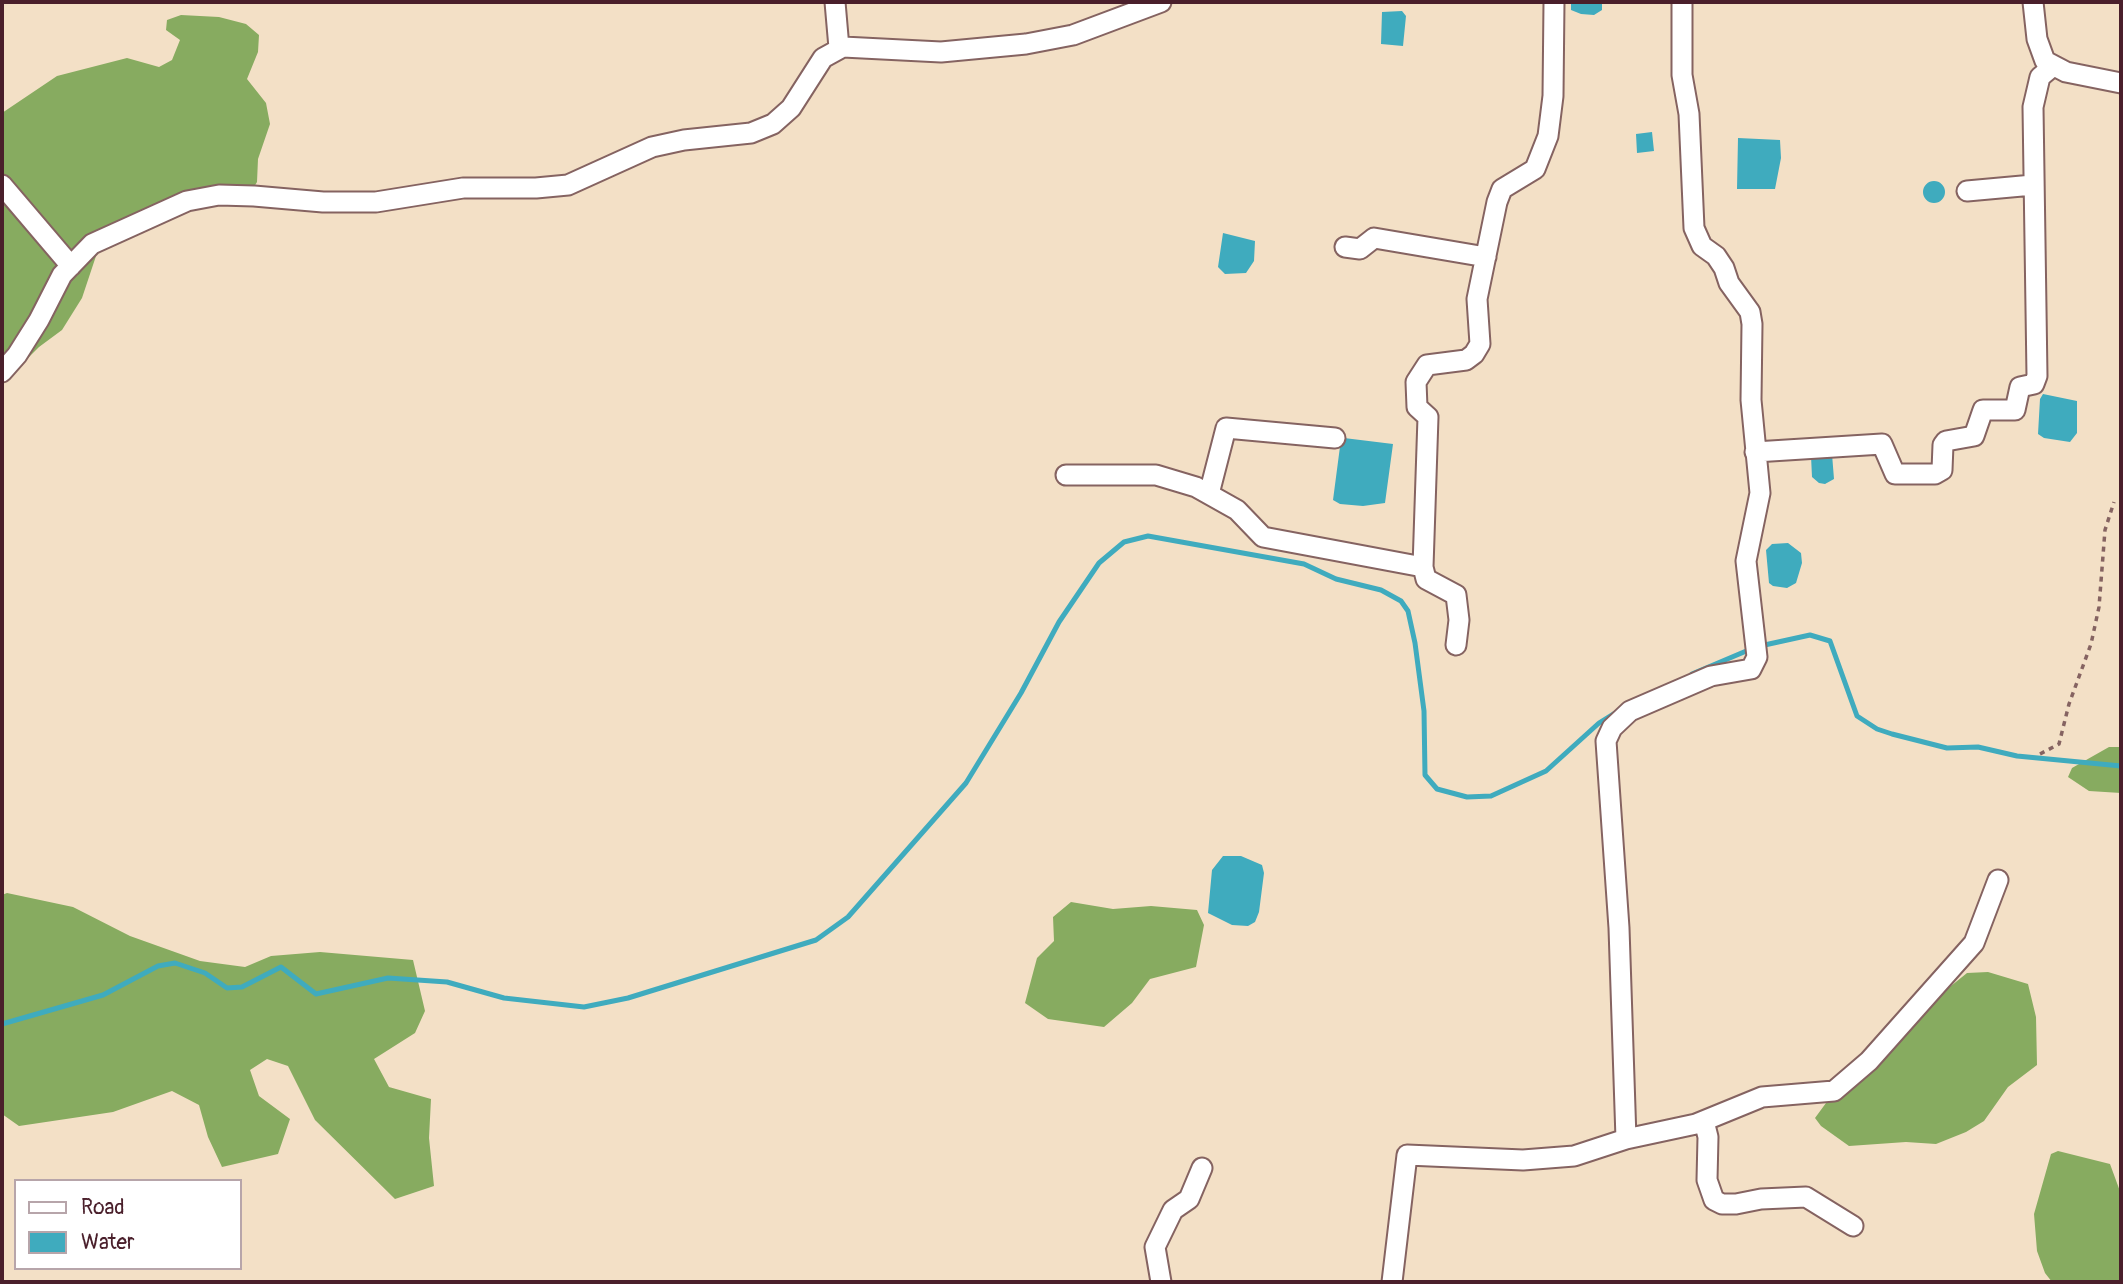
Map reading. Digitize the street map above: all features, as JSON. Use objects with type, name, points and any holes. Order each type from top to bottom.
[{"type":"street","points":[[835,2],[839,48]]},
{"type":"street","points":[[2,372],[17,355],[62,275],[92,244],[187,201],[219,195],[254,195],[323,202],[376,202],[463,188],[553,187],[599,173],[652,146],[684,139],[751,133],[783,117],[815,68],[839,48],[852,45],[941,52],[975,50],[1073,34],[1109,11],[1161,2]]},
{"type":"street","points":[[1456,645],[1459,620],[1455,594],[1426,579],[1423,567],[1428,417],[1417,407],[1416,382],[1427,365],[1466,360],[1474,355],[1480,344],[1477,299],[1502,189],[1535,169],[1548,136],[1553,96],[1554,2]]},
{"type":"street","points":[[1626,1139],[1619,928],[1606,741],[1612,728],[1630,711],[1711,676],[1751,669],[1757,657],[1746,561],[1759,509],[1751,400],[1750,312],[1729,283],[1716,256],[1702,246],[1694,228],[1689,114],[1682,75],[1682,2]]},
{"type":"street","points":[[2033,2],[2040,53],[2052,67],[2121,83]]},
{"type":"street","points":[[1755,452],[1882,444],[1895,474],[1935,474],[1942,470],[1943,445],[1946,441],[1974,436],[1983,410],[2015,410],[2020,387],[2034,384],[2036,376],[2033,107],[2040,77],[2052,67]]},
{"type":"street","points":[[2,185],[71,266]]},
{"type":"street","points":[[1967,191],[2033,185]]},
{"type":"street","points":[[1345,247],[1360,249],[1374,238],[1486,257]]},
{"type":"street","points":[[1209,494],[1226,428],[1335,438]]},
{"type":"street","points":[[1066,475],[1156,475],[1209,494],[1237,510],[1263,537],[1423,567]]},
{"type":"street","points":[[1392,1282],[1407,1155],[1549,1159],[1592,1151],[1626,1139],[1704,1121],[1762,1097],[1822,1094],[1847,1083],[1974,943],[1998,880]]},
{"type":"street","points":[[1704,1121],[1708,1137],[1709,1191],[1714,1200],[1722,1204],[1735,1204],[1761,1199],[1806,1197],[1853,1226]]},
{"type":"street","points":[[1161,1282],[1155,1247],[1173,1210],[1189,1199],[1202,1168]]},
{"type":"path","points":[[2040,754],[2059,744],[2069,704],[2091,644],[2099,607],[2105,530],[2114,502]]},
{"type":"green space","points":[[181,15],[219,17],[246,24],[259,35],[258,52],[247,79],[266,103],[270,124],[258,159],[257,182],[246,200],[188,209],[104,232],[82,298],[62,330],[39,347],[17,369],[2,377],[2,113],[57,76],[127,58],[159,67],[172,60],[180,40],[166,30],[167,20]]},
{"type":"green space","points":[[2109,747],[2121,747],[2121,793],[2089,791],[2068,777],[2072,768]]},
{"type":"green space","points":[[7,893],[73,907],[130,936],[200,961],[245,967],[271,956],[320,952],[413,960],[425,1011],[415,1033],[374,1059],[389,1087],[431,1099],[429,1138],[434,1186],[395,1199],[315,1120],[288,1066],[267,1059],[250,1070],[259,1096],[290,1119],[278,1154],[222,1167],[208,1137],[199,1105],[172,1091],[113,1112],[19,1126],[2,1114],[2,895]]},
{"type":"green space","points":[[1071,902],[1113,909],[1151,906],[1197,910],[1204,925],[1196,967],[1150,979],[1132,1003],[1104,1027],[1048,1019],[1025,1003],[1037,958],[1054,941],[1053,917]]},
{"type":"green space","points":[[1988,972],[2028,984],[2036,1017],[2037,1065],[2008,1087],[1984,1121],[1966,1132],[1936,1144],[1906,1142],[1849,1146],[1821,1126],[1815,1118],[1826,1103],[1846,1095],[1887,1054],[1925,1007],[1967,973]]},
{"type":"green space","points":[[2058,1151],[2110,1164],[2121,1194],[2121,1282],[2052,1282],[2045,1273],[2037,1251],[2034,1214],[2051,1154]]},
{"type":"water","points":[[1571,2],[1602,2],[1602,10],[1594,15],[1581,14],[1571,10]]},
{"type":"water","points":[[1402,11],[1406,16],[1403,46],[1381,44],[1382,12]]},
{"type":"water","points":[[1652,132],[1654,151],[1637,153],[1636,134]]},
{"type":"water","points":[[1738,138],[1780,140],[1781,158],[1775,189],[1737,189]]},
{"type":"water","points":[[1934,181],[1942,184],[1945,192],[1942,200],[1934,203],[1926,200],[1923,192],[1926,184]]},
{"type":"water","points":[[1223,233],[1255,241],[1254,261],[1246,273],[1225,274],[1218,267]]},
{"type":"water","points":[[2043,394],[2077,401],[2077,433],[2070,442],[2044,438],[2038,434],[2040,399]]},
{"type":"water","points":[[1341,439],[1393,444],[1385,503],[1363,506],[1340,504],[1333,500]]},
{"type":"water","points":[[1832,454],[1834,479],[1825,484],[1819,483],[1812,477],[1811,456]]},
{"type":"water","points":[[1788,543],[1801,553],[1802,563],[1796,583],[1787,588],[1773,586],[1769,583],[1766,550],[1772,544]]},
{"type":"water","points":[[1223,856],[1241,856],[1262,865],[1264,873],[1259,912],[1255,922],[1248,926],[1232,925],[1208,913],[1212,870]]},
{"type":"waterway","points":[[2,1024],[103,995],[158,966],[175,963],[205,973],[227,988],[242,987],[281,967],[316,994],[388,978],[447,982],[504,998],[584,1007],[628,998],[816,940],[848,917],[966,783],[1021,693],[1059,622],[1099,563],[1124,542],[1148,536],[1304,564],[1336,579],[1381,590],[1401,601],[1408,611],[1415,643],[1424,711],[1425,775],[1437,789],[1467,797],[1491,796],[1546,771],[1599,723],[1615,713]]},
{"type":"waterway","points":[[1760,646],[1810,635],[1830,641],[1857,716],[1877,729],[1892,734],[1947,748],[1978,747],[2017,756],[2121,766]]},
{"type":"waterway","points":[[1692,674],[1751,649]]}]
